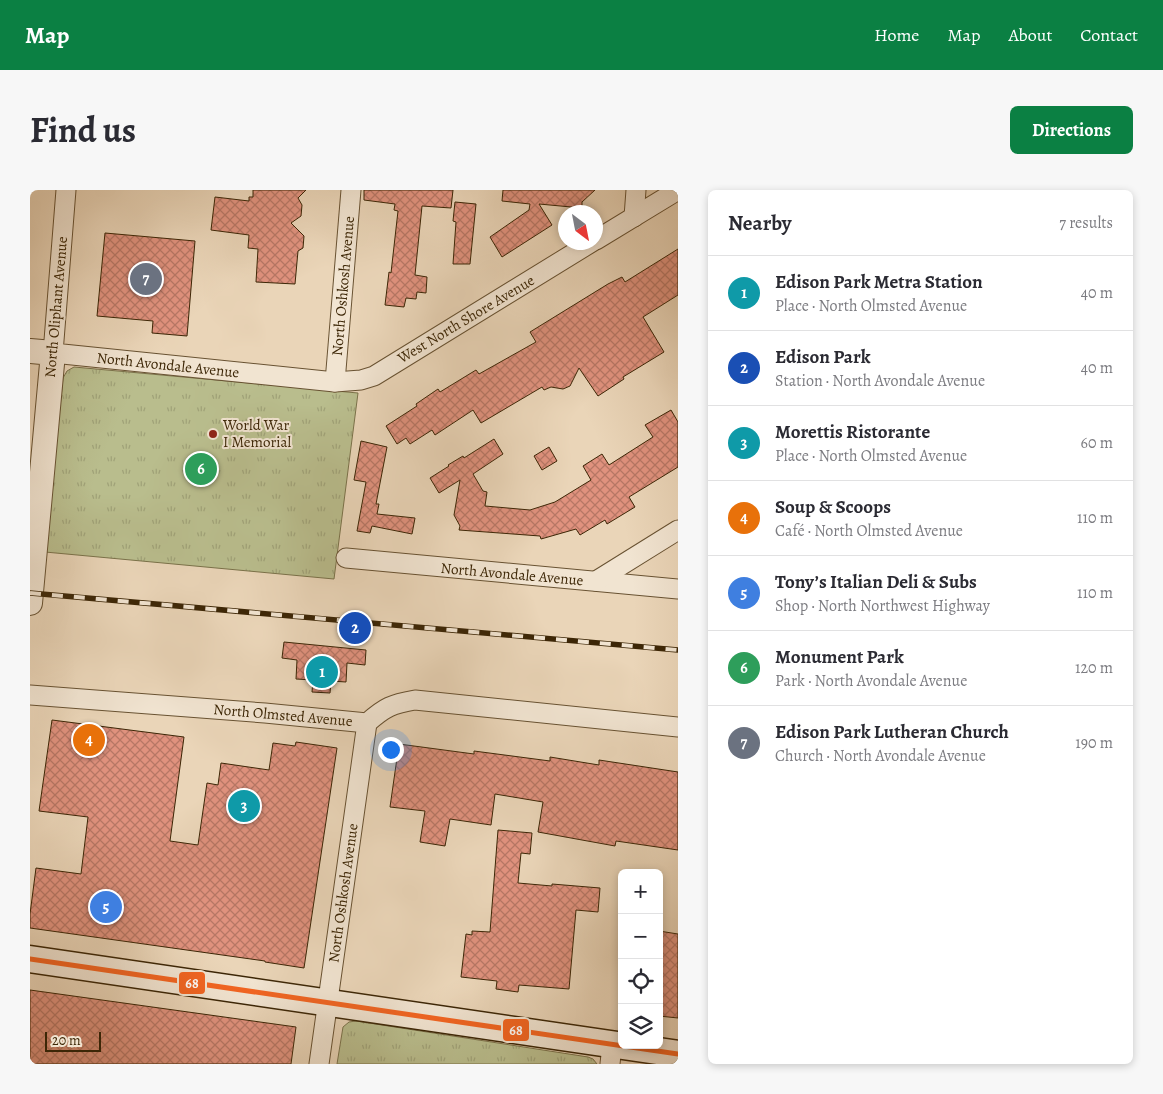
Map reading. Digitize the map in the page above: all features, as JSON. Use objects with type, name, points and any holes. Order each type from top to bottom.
[{"type":"main road","points":[[30,960],[328,1003],[611,1054],[678,1054]]},
{"type":"street","name":"North Oliphant Avenue","points":[[30,603],[42,352],[66,190]]},
{"type":"street","name":"North Oshkosh Avenue","points":[[335,382],[351,190]]},
{"type":"street","points":[[634,217],[636,190]]},
{"type":"street","points":[[603,236],[678,190]]},
{"type":"street","name":"West North Shore Avenue","points":[[335,382],[361,380],[374,376],[579,250]]},
{"type":"street","name":"North Avondale Avenue","points":[[42,352],[335,382]]},
{"type":"street","points":[[596,581],[678,530]]},
{"type":"street","name":"North Avondale Avenue","points":[[346,558],[678,589]]},
{"type":"street","name":"North Olmsted Avenue","points":[[30,695],[367,722],[394,704],[415,700],[678,727]]},
{"type":"street","name":"North Oshkosh Avenue","points":[[319,1064],[367,722]]},
{"type":"green space","points":[[74,367],[358,393],[334,579],[45,552],[63,378],[67,371]]},
{"type":"green space","points":[[356,1021],[588,1057],[597,1064],[337,1064],[343,1027],[349,1022]]},
{"type":"building","points":[[253,190],[306,190],[298,198],[302,205],[301,216],[291,223],[304,236],[303,248],[298,251],[295,284],[256,282],[258,249],[248,248],[249,235],[211,230],[215,197],[249,201],[249,197],[253,197]]},
{"type":"building","points":[[364,190],[453,190],[451,208],[422,206],[415,275],[427,277],[426,293],[417,292],[416,299],[406,298],[404,307],[385,305],[389,272],[391,273],[398,211],[394,210],[395,204],[364,200]]},
{"type":"building","points":[[503,190],[595,190],[582,202],[582,205],[539,204],[552,225],[502,257],[490,237],[529,210],[530,204],[502,201]]},
{"type":"building","points":[[455,202],[476,204],[470,264],[453,264],[456,222],[453,221]]},
{"type":"building","points":[[105,233],[195,241],[187,336],[152,333],[153,321],[97,316]]},
{"type":"building","points":[[678,249],[678,295],[643,317],[664,352],[623,377],[624,379],[598,396],[579,368],[570,386],[563,389],[551,387],[544,390],[542,387],[481,423],[473,410],[435,435],[432,430],[410,444],[406,438],[397,444],[386,426],[417,406],[416,404],[438,389],[440,392],[476,370],[479,374],[536,342],[530,332],[608,284],[622,277],[625,282]]},
{"type":"building","points":[[671,410],[678,422],[678,467],[629,497],[635,507],[607,524],[605,520],[580,535],[576,529],[541,539],[540,536],[459,530],[460,526],[454,515],[460,480],[439,493],[430,478],[448,465],[463,456],[464,458],[494,439],[503,454],[473,474],[483,491],[487,492],[485,506],[530,510],[555,502],[591,480],[583,466],[602,454],[609,465],[653,437],[645,425]]},
{"type":"building","points":[[361,441],[387,447],[376,504],[379,504],[377,514],[415,518],[412,534],[372,526],[370,533],[357,531],[366,482],[354,480]]},
{"type":"building","points":[[549,447],[557,461],[542,470],[534,456]]},
{"type":"building","points":[[284,642],[366,650],[365,665],[347,663],[346,682],[331,681],[330,693],[312,692],[313,680],[296,679],[297,660],[282,658]]},
{"type":"building","points":[[52,720],[184,737],[170,841],[198,845],[207,783],[218,785],[221,763],[269,770],[273,743],[295,746],[296,742],[337,748],[304,968],[30,928],[36,868],[81,874],[88,817],[39,811]]},
{"type":"building","points":[[399,744],[474,754],[474,751],[550,761],[550,757],[599,765],[599,760],[678,772],[678,850],[616,841],[615,846],[538,832],[543,802],[495,794],[491,825],[450,819],[445,846],[420,842],[425,811],[390,807]]},
{"type":"building","points":[[498,830],[532,833],[530,854],[521,853],[518,883],[600,888],[598,912],[576,910],[569,989],[519,985],[518,992],[496,989],[497,981],[461,977],[466,934],[472,935],[472,931],[490,932]]},
{"type":"building","points":[[663,932],[678,934],[678,1018],[663,1016]]},
{"type":"building","points":[[30,990],[296,1027],[291,1064],[30,1064]]},
{"type":"railway","points":[[30,593],[678,650]]},
{"type":"transit line","name":"68","points":[[30,959],[678,1054]]},
{"type":"place","name":"Edison Park Lutheran Church","points":[[146,279]]},
{"type":"place","name":"World War I Memorial","points":[[213,434]]},
{"type":"place","name":"Monument Park","points":[[201,469]]},
{"type":"place","name":"Edison Park","points":[[355,628]]},
{"type":"place","name":"Edison Park Metra Station","points":[[322,672]]},
{"type":"place","name":"Soup & Scoops","points":[[89,740]]},
{"type":"place","name":"Morettis Ristorante","points":[[244,806]]},
{"type":"place","name":"Tony’s Italian Deli & Subs","points":[[106,907]]}]
